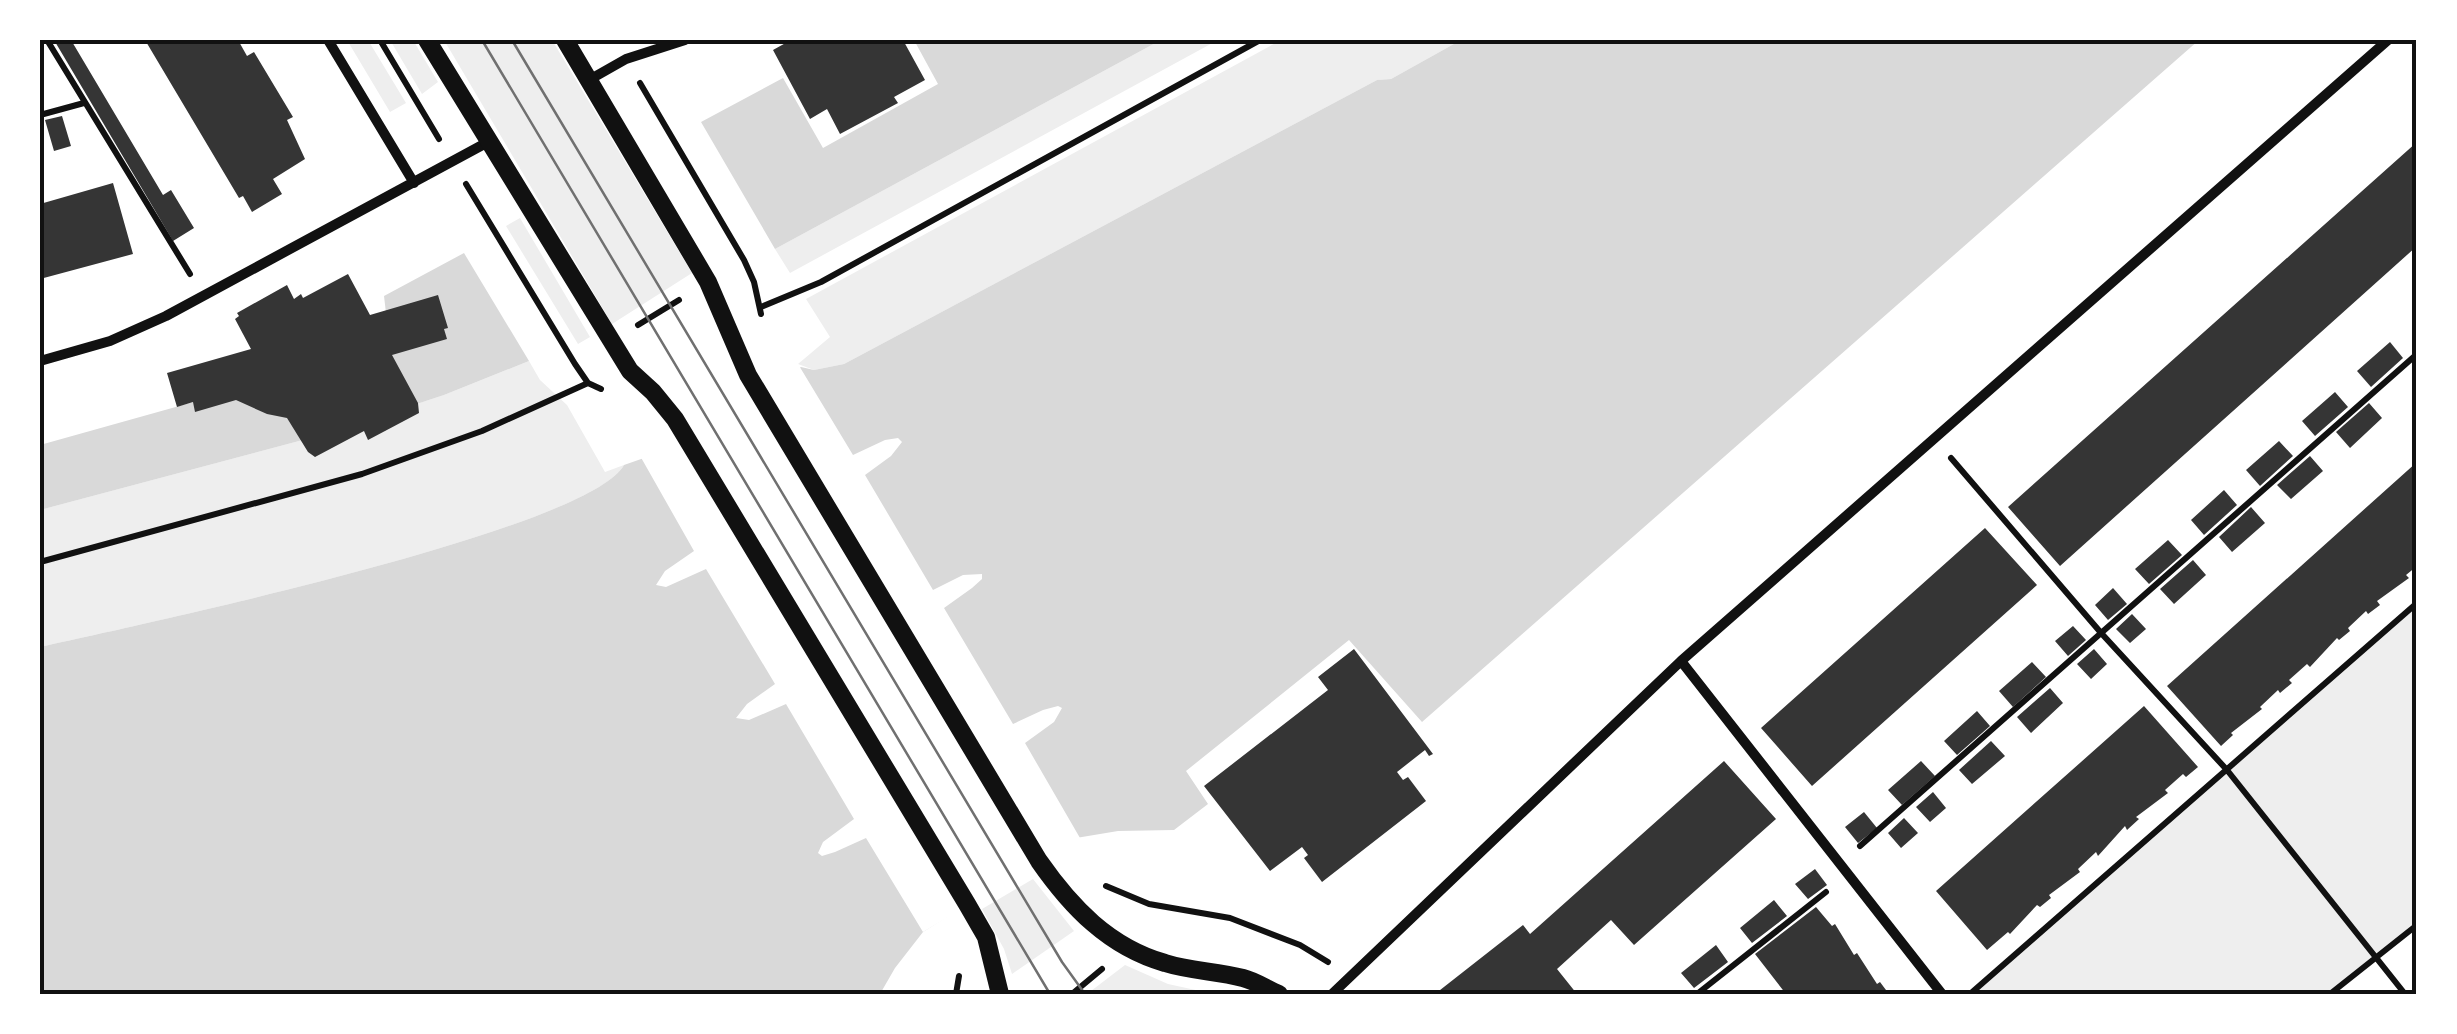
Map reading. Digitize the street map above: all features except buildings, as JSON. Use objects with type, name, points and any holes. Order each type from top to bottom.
[{"type":"street","points":[[328,40],[414,183]]},
{"type":"street","points":[[427,40],[630,370],[675,419],[967,904],[986,936],[1000,994]]},
{"type":"street","points":[[565,40],[708,282],[748,376],[1038,861],[1066,901],[1128,947],[1164,963],[1246,979],[1279,994]]},
{"type":"street","points":[[1332,994],[1682,661],[2388,40]]},
{"type":"street","points":[[589,80],[626,59],[677,42]]},
{"type":"street","points":[[40,361],[110,342],[488,142]]},
{"type":"street","points":[[1682,661],[1942,994]]},
{"type":"path","points":[[47,40],[203,295]]},
{"type":"path","points":[[40,562],[362,474],[482,431],[588,383],[380,40]]},
{"type":"path","points":[[626,59],[744,260],[761,308],[821,282],[1260,40]]},
{"type":"path","points":[[40,116],[84,102]]},
{"type":"path","points":[[574,364],[744,260]]},
{"type":"path","points":[[1839,864],[2417,354]]},
{"type":"path","points":[[1934,438],[2102,634],[2227,770],[2406,994]]},
{"type":"path","points":[[1970,994],[2417,603]]},
{"type":"path","points":[[1697,994],[1847,876]]},
{"type":"path","points":[[1096,882],[1149,904],[1230,918],[1300,945],[1352,977]]},
{"type":"path","points":[[2330,994],[2417,925]]},
{"type":"shaded area","points":[[347,40],[368,40],[406,103],[390,112]]},
{"type":"shaded area","points":[[390,40],[413,40],[438,82],[422,94]]},
{"type":"shaded area","points":[[444,40],[552,40],[692,273],[612,324]]},
{"type":"shaded area","points":[[914,40],[1161,40],[775,249],[701,122],[783,78],[823,148],[938,84]]},
{"type":"shaded area","points":[[1161,40],[1218,40],[790,273],[775,249]]},
{"type":"shaded area","points":[[1281,40],[1461,40],[1391,79],[1377,80],[844,364],[814,370],[798,364],[830,337],[806,299]]},
{"type":"shaded area","points":[[1461,40],[2199,40],[1422,722],[1349,640],[1186,771],[1208,804],[1174,830],[1118,831],[1070,839],[923,932],[880,994],[40,994],[40,647],[353,573],[530,518],[592,491],[624,465],[644,458],[801,367],[814,370],[844,364],[1377,80],[1391,79]]},
{"type":"shaded area","points":[[520,218],[590,337],[578,344],[506,226]]},
{"type":"shaded area","points":[[464,253],[529,361],[444,395],[329,433],[40,510],[40,445],[390,347],[384,296]]},
{"type":"shaded area","points":[[529,361],[540,380],[567,405],[605,472],[624,465],[592,491],[530,518],[353,573],[40,647],[40,510],[329,433],[444,395]]},
{"type":"shaded area","points":[[2417,603],[2417,925],[2330,994],[1970,994]]},
{"type":"shaded area","points":[[1033,879],[1074,931],[1012,974],[1004,949],[982,909]]},
{"type":"shaded area","points":[[1125,965],[1168,984],[1214,994],[1087,994]]},
{"type":"pier","points":[[798,364],[853,455],[885,440],[898,438],[902,442],[891,456],[865,475],[933,590],[963,575],[982,574],[972,588],[944,608],[1013,724],[1043,710],[1062,708],[1054,722],[1025,743],[1080,838],[923,932],[866,838],[835,852],[822,856],[818,853],[823,842],[854,819],[786,704],[749,720],[736,718],[747,704],[775,684],[706,569],[666,587],[656,585],[665,571],[694,551],[639,454]]},
{"type":"tram line","points":[[482,40],[1050,994]]},
{"type":"tram line","points":[[512,40],[1062,962],[1085,994]]}]
